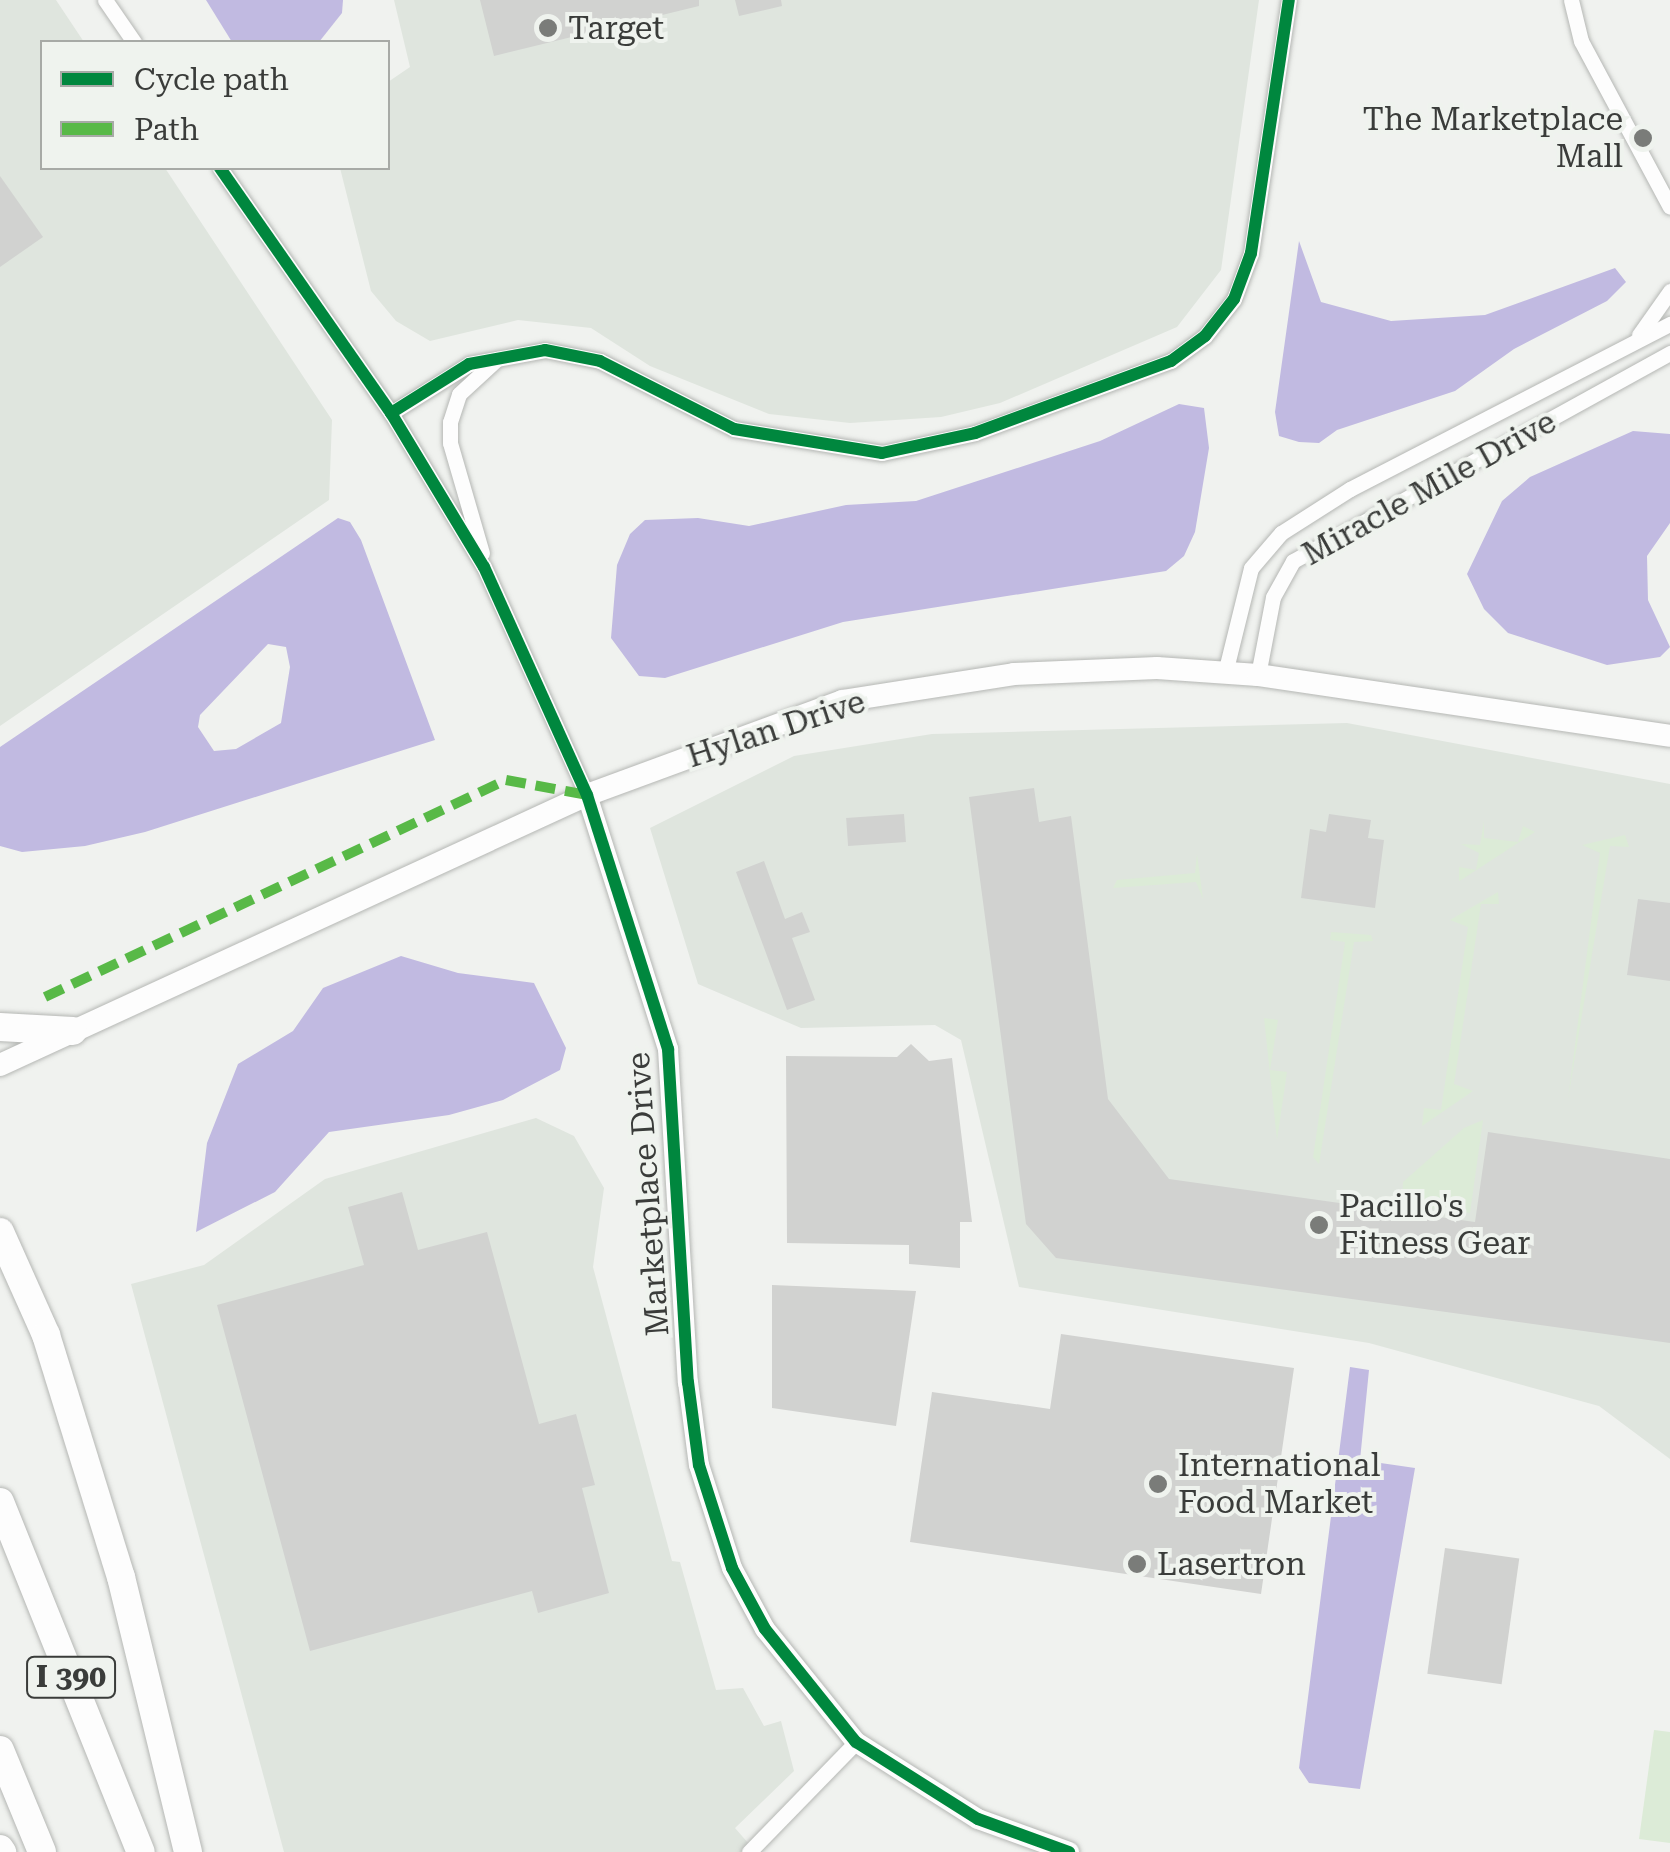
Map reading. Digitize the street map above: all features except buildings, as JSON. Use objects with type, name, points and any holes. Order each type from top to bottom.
[{"type":"highway","points":[[0,1026],[73,1031]]},
{"type":"highway","points":[[0,1232],[46,1335],[121,1577],[188,1852]]},
{"type":"highway","name":"I 390","points":[[0,1502],[142,1852]]},
{"type":"highway","points":[[0,1750],[42,1852]]},
{"type":"main road","name":"Hylan Drive","points":[[0,1065],[586,794],[842,701],[1014,674],[1157,668],[1258,675],[1670,736]]},
{"type":"street","points":[[104,0],[133,40]]},
{"type":"street","points":[[392,413],[469,364],[502,354],[545,350],[600,361],[734,429],[882,454],[975,433],[1171,361],[1204,336],[1234,300],[1250,254],[1289,0]]},
{"type":"street","points":[[1572,0],[1581,41],[1670,207]]},
{"type":"street","name":"Marketplace Drive","points":[[221,170],[392,413],[484,567],[586,794],[668,1050],[699,1465],[732,1568],[765,1629],[856,1742],[978,1818],[1069,1852]]},
{"type":"street","points":[[1640,335],[1670,291]]},
{"type":"street","points":[[1225,672],[1251,568],[1281,533],[1350,489],[1640,335],[1670,324]]},
{"type":"street","name":"Miracle Mile Drive","points":[[1258,675],[1274,597],[1293,561],[1670,353]]},
{"type":"street","name":"Marketplace Drive","points":[[484,567],[450,444],[450,422],[458,394],[502,354]]},
{"type":"street","points":[[1639,373],[1670,366]]},
{"type":"street","points":[[750,1852],[856,1742]]},
{"type":"shaded area","points":[[0,0],[56,0],[83,40],[40,40],[40,170],[166,170],[332,420],[329,500],[0,726]]},
{"type":"shaded area","points":[[206,0],[343,0],[342,13],[321,40],[231,40]]},
{"type":"shaded area","points":[[394,0],[1259,0],[1221,270],[1177,327],[1000,403],[941,417],[850,423],[769,414],[650,366],[591,328],[518,320],[430,341],[396,321],[371,291],[341,170],[390,170],[390,81],[410,67]]},
{"type":"shaded area","points":[[1299,241],[1321,302],[1391,321],[1485,315],[1615,268],[1626,282],[1607,301],[1514,349],[1455,391],[1337,430],[1319,443],[1299,442],[1279,436],[1275,412]]},
{"type":"shaded area","points":[[1179,404],[1204,408],[1209,448],[1195,532],[1184,556],[1166,571],[843,622],[665,678],[639,676],[611,638],[617,565],[630,534],[645,520],[698,518],[749,526],[846,505],[916,501],[1100,441]]},
{"type":"shaded area","points":[[1633,431],[1670,434],[1670,523],[1647,556],[1648,600],[1670,647],[1660,657],[1607,665],[1508,633],[1484,609],[1467,574],[1502,501],[1530,477]]},
{"type":"shaded area","points":[[338,518],[350,522],[361,540],[435,740],[145,832],[85,846],[22,852],[0,846],[0,747]],"holes":[[[268,644],[286,647],[290,667],[281,723],[236,749],[214,751],[198,727],[200,715]]]},
{"type":"shaded area","points":[[1347,723],[1670,784],[1670,1459],[1599,1406],[1369,1343],[1019,1287],[961,1040],[935,1025],[801,1028],[698,984],[650,828],[794,756],[932,734]]},
{"type":"shaded area","points":[[401,956],[458,973],[534,983],[566,1048],[560,1070],[503,1100],[449,1115],[329,1132],[275,1192],[196,1232],[207,1143],[238,1064],[293,1031],[323,988]]},
{"type":"shaded area","points":[[536,1118],[574,1136],[604,1188],[593,1267],[672,1561],[680,1562],[716,1690],[743,1688],[764,1726],[781,1721],[794,1771],[735,1828],[756,1852],[284,1852],[131,1284],[204,1265],[325,1179]]},
{"type":"shaded area","points":[[1350,1367],[1369,1370],[1360,1460],[1415,1468],[1360,1789],[1309,1783],[1299,1768]]},
{"type":"green space","points":[[1484,821],[1484,838],[1518,842],[1523,826],[1535,832],[1459,881],[1459,867],[1476,870],[1479,853],[1461,844],[1480,845]]},
{"type":"green space","points":[[1625,835],[1629,847],[1610,846],[1568,1099],[1600,853],[1582,845]]},
{"type":"green space","points":[[1197,854],[1203,899],[1196,882],[1113,888],[1117,880],[1195,873]]},
{"type":"green space","points":[[1498,892],[1499,904],[1481,904],[1454,1084],[1473,1091],[1422,1126],[1424,1108],[1441,1110],[1468,927],[1450,920]]},
{"type":"green space","points":[[1331,932],[1371,935],[1373,941],[1354,942],[1319,1164],[1313,1157],[1345,942],[1330,940]]},
{"type":"green space","points":[[1264,1018],[1278,1020],[1270,1070],[1287,1072],[1277,1140]]},
{"type":"green space","points":[[1483,1120],[1470,1213],[1402,1203],[1403,1182],[1464,1128]]},
{"type":"green space","points":[[1654,1730],[1670,1732],[1670,1843],[1639,1839]]},
{"type":"marked path","points":[[45,997],[506,780],[587,795]]},
{"type":"cycle path","points":[[391,413],[469,364],[545,350],[600,361],[734,429],[882,453],[975,433],[1171,361],[1205,336],[1234,299],[1251,253],[1289,0]]},
{"type":"cycle path","points":[[221,170],[391,413],[484,567],[587,795],[668,1049],[688,1382],[699,1465],[732,1568],[765,1629],[856,1742],[978,1819],[1069,1852]]},
{"type":"place","name":"Target","points":[[548,28]]},
{"type":"place","name":"The Marketplace Mall","points":[[1643,138]]},
{"type":"place","name":"Pacillo's Fitness Gear","points":[[1319,1225]]},
{"type":"place","name":"International Food Market","points":[[1158,1484]]},
{"type":"place","name":"Lasertron","points":[[1137,1564]]}]
